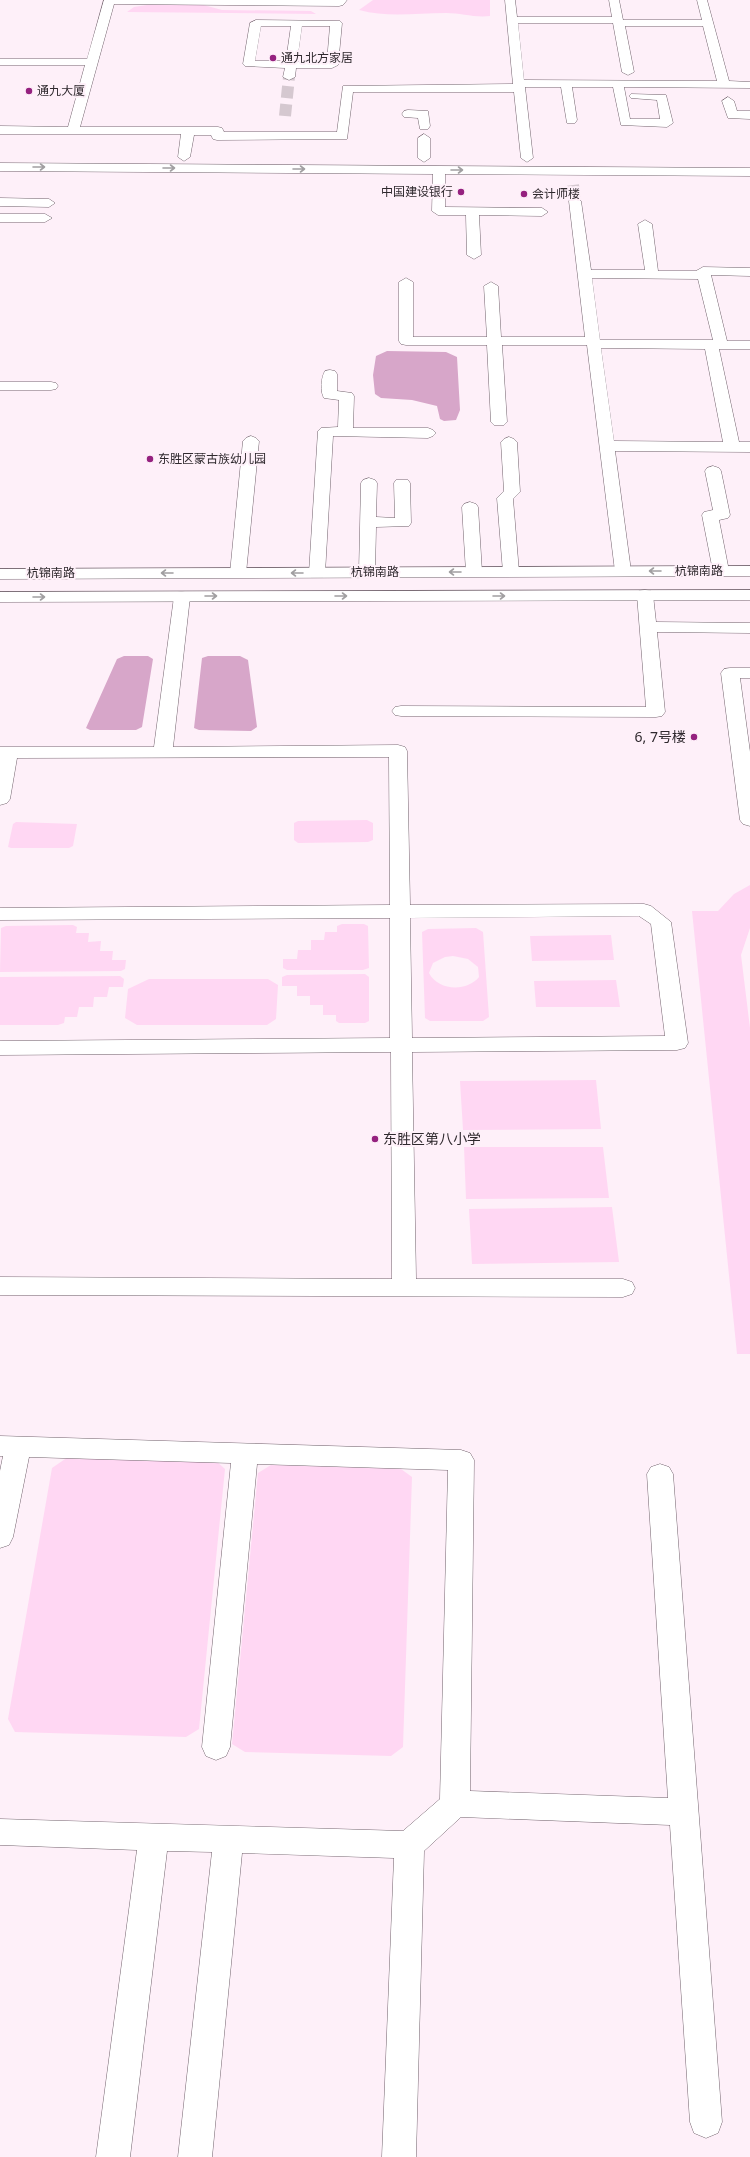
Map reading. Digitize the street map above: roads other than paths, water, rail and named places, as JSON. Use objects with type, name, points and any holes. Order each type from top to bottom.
[{"type":"street","points":[[72,131],[109,2],[339,3],[342,0]]},
{"type":"street","points":[[510,0],[527,158]]},
{"type":"street","points":[[614,0],[628,72]]},
{"type":"street","points":[[702,0],[724,85]]},
{"type":"street","points":[[512,20],[708,23]]},
{"type":"street","points":[[256,23],[336,23],[332,65],[291,65],[249,64],[256,23]]},
{"type":"street","points":[[290,77],[297,23]]},
{"type":"street","points":[[0,62],[92,62]]},
{"type":"street","points":[[566,84],[571,120]]},
{"type":"street","points":[[345,116],[320,125],[284,120],[220,124],[217,136],[343,136],[345,116],[347,88],[566,84],[750,85]]},
{"type":"street","points":[[618,84],[620,96]]},
{"type":"street","points":[[728,101],[732,115],[750,115]]},
{"type":"street","points":[[408,114],[424,114],[424,158]]},
{"type":"street","points":[[0,119],[32,119],[27,131]]},
{"type":"street","points":[[0,130],[218,131]]},
{"type":"street","points":[[184,157],[188,131]]},
{"type":"street","points":[[1,164],[184,157],[550,158]]},
{"type":"street","points":[[1,164],[438,170],[750,172]]},
{"type":"street","points":[[0,181],[1,164]]},
{"type":"street","points":[[438,170],[438,211],[542,212]]},
{"type":"street","points":[[571,171],[573,185]]},
{"type":"street","points":[[575,201],[622,571]]},
{"type":"street","points":[[0,202],[49,203]]},
{"type":"street","points":[[472,211],[474,255]]},
{"type":"street","points":[[0,218],[44,224],[0,229]]},
{"type":"street","points":[[645,224],[652,275]]},
{"type":"street","points":[[732,447],[703,271],[750,272]]},
{"type":"street","points":[[584,274],[704,275]]},
{"type":"street","points":[[406,282],[406,341],[750,345]]},
{"type":"street","points":[[491,286],[499,422]]},
{"type":"street","points":[[330,374],[329,396],[347,396],[345,432]]},
{"type":"street","points":[[0,386],[51,386]]},
{"type":"street","points":[[317,572],[326,431],[428,432]]},
{"type":"street","points":[[238,573],[251,441]]},
{"type":"street","points":[[509,442],[512,492],[505,498],[511,572]]},
{"type":"street","points":[[606,446],[750,447]]},
{"type":"street","points":[[713,471],[722,515],[710,515],[721,571]]},
{"type":"street","points":[[367,572],[369,483]]},
{"type":"street","points":[[368,522],[403,523],[402,483]]},
{"type":"street","points":[[470,507],[474,572]]},
{"type":"street","name":"杭锦南路","points":[[0,574],[750,571]]},
{"type":"street","points":[[401,710],[656,712],[645,595]]},
{"type":"street","name":"杭锦南路","points":[[0,597],[750,595]]},
{"type":"street","points":[[163,752],[182,596]]},
{"type":"street","points":[[649,627],[750,628]]},
{"type":"street","points":[[750,674],[730,673],[743,719],[750,820]]},
{"type":"street","points":[[0,799],[4,753],[398,751],[398,912],[404,1286]]},
{"type":"street","points":[[0,914],[644,910],[661,922],[677,1043],[0,1048]]},
{"type":"street","points":[[0,1286],[404,1286],[623,1288]]},
{"type":"street","points":[[0,1537],[9,1446],[461,1460],[455,1804]]},
{"type":"street","points":[[216,1747],[244,1453]]},
{"type":"street","points":[[660,1474],[706,2122]]},
{"type":"street","points":[[0,1832],[409,1845],[455,1804],[684,1812]]},
{"type":"street","points":[[113,2157],[154,1838]]},
{"type":"street","points":[[195,2157],[228,1839]]},
{"type":"street","points":[[399,2157],[409,1845]]},
{"type":"tunnel","points":[[285,116],[289,77]]},
{"type":"tunnel","points":[[573,185],[575,201]]},
{"type":"place","name":"通九北方家居","points":[[273,58]]},
{"type":"place","name":"通九大厦","points":[[29,91]]},
{"type":"place","name":"中国建设银行","points":[[461,192]]},
{"type":"place","name":"会计师楼","points":[[524,194]]},
{"type":"place","name":"东胜区蒙古族幼儿园","points":[[150,459]]},
{"type":"place","name":"6, 7号楼","points":[[694,737]]},
{"type":"place","name":"东胜区第八小学","points":[[375,1139]]}]
